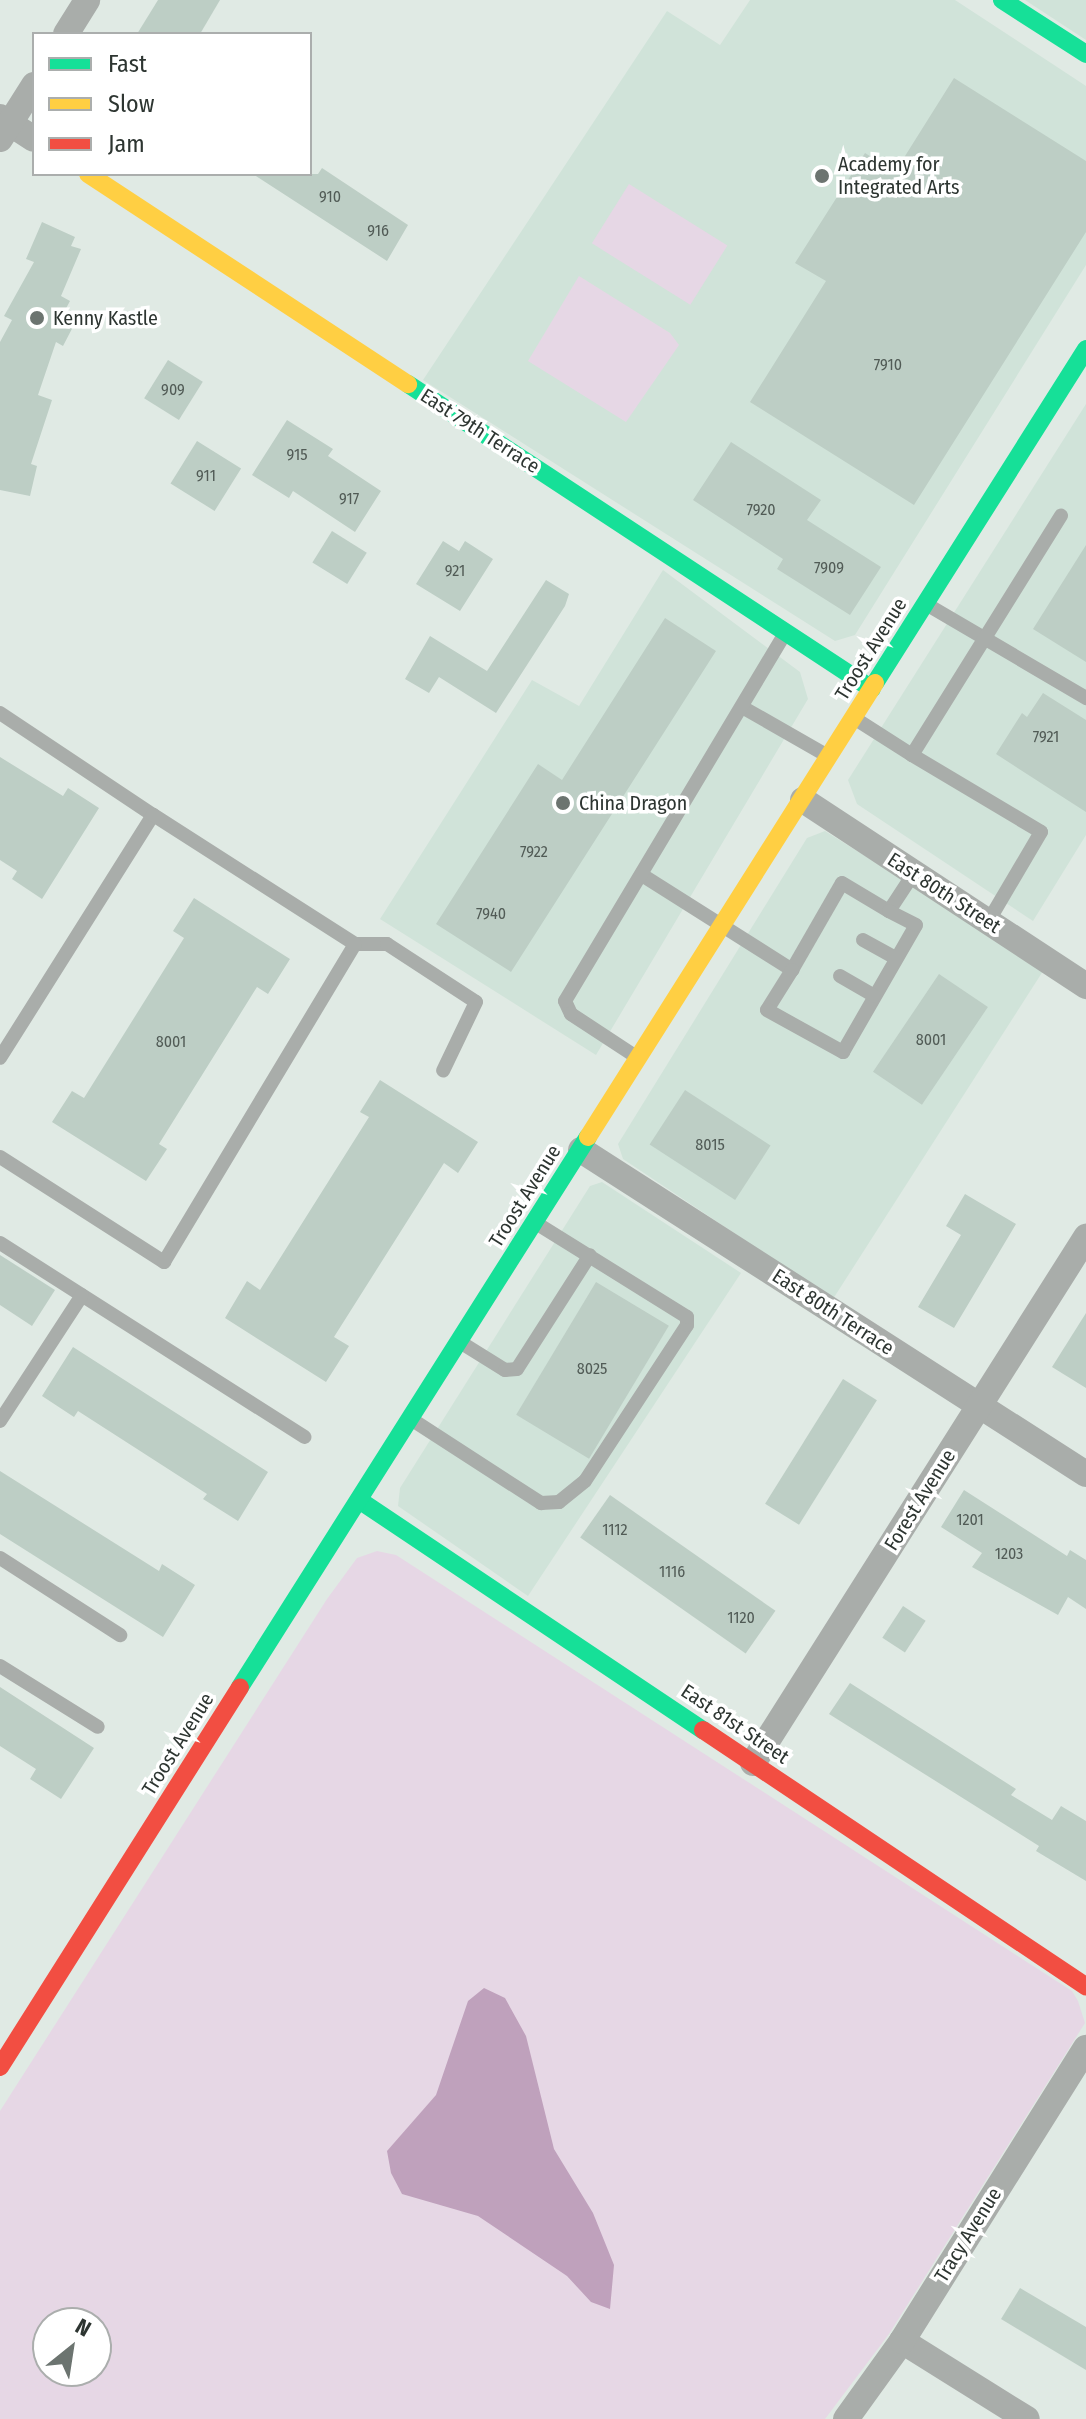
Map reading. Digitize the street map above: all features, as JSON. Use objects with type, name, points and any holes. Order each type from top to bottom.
[{"type":"main road","points":[[1002,0],[1086,54]]},
{"type":"main road","name":"East 79th Terrace","points":[[91,176],[872,689]]},
{"type":"main road","name":"Troost Avenue","points":[[0,2067],[1086,349]]},
{"type":"main road","name":"East 81st Street","points":[[359,1500],[1086,1986]]},
{"type":"street","points":[[67,32],[87,0]]},
{"type":"street","points":[[32,88],[3,126],[32,138]]},
{"type":"street","name":"East 80th Street","points":[[803,800],[1086,986]]},
{"type":"street","name":"East 80th Terrace","points":[[581,1150],[1086,1474]]},
{"type":"street","name":"Forest Avenue","points":[[753,1763],[1086,1237]]},
{"type":"street","name":"Tracy Avenue","points":[[846,2419],[902,2341],[1086,2048]]},
{"type":"street","points":[[902,2341],[1027,2419]]},
{"type":"lane","points":[[912,755],[1061,516]]},
{"type":"lane","points":[[926,604],[1086,698]]},
{"type":"lane","points":[[639,1058],[571,1014],[565,1001],[786,632]]},
{"type":"lane","points":[[742,707],[830,757]]},
{"type":"lane","points":[[0,713],[355,944],[387,944],[476,1002],[443,1071]]},
{"type":"lane","points":[[854,718],[1041,832],[988,922]]},
{"type":"lane","points":[[0,1058],[153,815]]},
{"type":"lane","points":[[889,911],[914,873]]},
{"type":"lane","points":[[642,875],[792,970]]},
{"type":"lane","points":[[842,883],[889,911],[916,925],[843,1052],[767,1010],[792,970],[807,956],[828,921],[842,883]]},
{"type":"lane","points":[[863,940],[895,958]]},
{"type":"lane","points":[[0,1157],[164,1262],[355,944]]},
{"type":"lane","points":[[840,976],[874,996]]},
{"type":"lane","points":[[410,1419],[541,1503],[559,1502],[585,1481],[687,1325],[687,1317],[535,1222]]},
{"type":"lane","points":[[0,1243],[305,1437]]},
{"type":"lane","points":[[459,1341],[505,1370],[517,1369],[590,1255]]},
{"type":"lane","points":[[0,1421],[82,1295]]},
{"type":"lane","points":[[0,1558],[120,1635]]},
{"type":"lane","points":[[0,1666],[98,1727]]},
{"type":"shaded area","name":"Academy for Integrated Arts","points":[[750,0],[955,0],[1086,86],[1086,265],[855,635],[835,641],[423,380],[667,11],[720,45]]},
{"type":"shaded area","points":[[1025,0],[1086,0],[1086,40]]},
{"type":"shaded area","points":[[629,184],[727,245],[690,305],[592,243]]},
{"type":"shaded area","points":[[579,276],[670,333],[679,345],[626,422],[528,361]]},
{"type":"shaded area","points":[[1086,404],[1086,835],[1033,921],[857,804],[848,780]]},
{"type":"shaded area","points":[[663,570],[800,672],[808,699],[596,1055],[380,919],[532,680],[579,706]]},
{"type":"shaded area","points":[[825,831],[1045,968],[833,1299],[623,1159],[618,1144],[807,838]]},
{"type":"shaded area","points":[[602,1182],[741,1273],[528,1596],[398,1506],[400,1488],[590,1186]]},
{"type":"shaded area","points":[[377,1551],[396,1555],[1072,1991],[1085,2023],[889,2334],[825,2419],[0,2419],[0,2111],[327,1599],[357,1558]]},
{"type":"shaded area","points":[[484,1988],[505,1998],[526,2036],[554,2149],[593,2213],[614,2265],[610,2309],[591,2302],[567,2276],[478,2216],[402,2194],[391,2173],[387,2151],[436,2095],[468,2001]]},
{"type":"building","points":[[158,0],[220,0],[201,32],[138,32]]},
{"type":"building","points":[[954,78],[1086,161],[1086,232],[914,505],[750,402],[826,281],[795,263],[865,153],[895,172]]},
{"type":"building","points":[[322,168],[408,225],[387,261],[256,176],[318,174]]},
{"type":"building","points":[[42,222],[75,237],[71,246],[81,249],[61,296],[70,301],[62,316],[75,323],[63,346],[56,342],[38,395],[52,400],[31,464],[37,466],[30,496],[0,490],[0,342],[12,320],[4,316],[34,262],[26,259]]},
{"type":"building","points":[[168,360],[203,382],[179,420],[144,398]]},
{"type":"building","points":[[287,420],[333,449],[328,456],[381,491],[355,532],[293,491],[289,498],[252,475]]},
{"type":"building","points":[[197,441],[241,469],[215,511],[171,483]]},
{"type":"building","points":[[731,442],[821,500],[807,520],[881,567],[850,615],[777,569],[783,559],[693,500]]},
{"type":"building","points":[[332,531],[367,553],[347,584],[312,562]]},
{"type":"building","points":[[443,541],[459,551],[465,541],[493,559],[460,611],[416,584]]},
{"type":"building","points":[[1086,545],[1086,662],[1033,629]]},
{"type":"building","points":[[546,580],[569,594],[565,606],[496,713],[439,677],[429,693],[405,679],[430,636],[487,671]]},
{"type":"building","points":[[665,618],[716,651],[511,972],[436,924],[538,764],[562,780]]},
{"type":"building","points":[[1043,693],[1086,720],[1086,812],[996,754],[1022,713],[1027,717]]},
{"type":"building","points":[[0,757],[63,796],[68,788],[99,808],[42,899],[12,879],[17,871],[0,860]]},
{"type":"building","points":[[194,898],[290,959],[268,994],[257,987],[159,1144],[167,1149],[146,1181],[52,1122],[72,1091],[84,1098],[184,938],[173,931]]},
{"type":"building","points":[[939,974],[988,1007],[922,1105],[873,1072]]},
{"type":"building","points":[[380,1080],[478,1142],[458,1173],[444,1163],[334,1337],[349,1346],[326,1382],[225,1318],[247,1281],[260,1290],[369,1117],[360,1112]]},
{"type":"building","points":[[685,1090],[771,1146],[735,1200],[650,1145]]},
{"type":"building","points":[[965,1194],[1016,1224],[954,1328],[918,1307],[961,1235],[946,1226]]},
{"type":"building","points":[[0,1255],[55,1290],[32,1326],[0,1305]]},
{"type":"building","points":[[596,1282],[669,1326],[589,1459],[516,1415]]},
{"type":"building","points":[[1086,1313],[1086,1388],[1052,1367]]},
{"type":"building","points":[[73,1347],[268,1472],[238,1521],[203,1499],[207,1494],[78,1411],[74,1417],[42,1396]]},
{"type":"building","points":[[843,1379],[877,1400],[799,1525],[765,1504]]},
{"type":"building","points":[[0,1471],[159,1571],[162,1564],[195,1585],[163,1637],[0,1534]]},
{"type":"building","points":[[964,1490],[1067,1556],[1070,1550],[1086,1560],[1086,1609],[1068,1597],[1058,1615],[972,1567],[982,1553],[941,1527]]},
{"type":"building","points":[[610,1495],[775,1611],[746,1653],[580,1538]]},
{"type":"building","points":[[903,1606],[926,1621],[905,1653],[882,1638]]},
{"type":"building","points":[[850,1683],[1016,1789],[1011,1795],[1052,1820],[1061,1806],[1086,1821],[1086,1881],[1036,1851],[1039,1846],[829,1714]]},
{"type":"building","points":[[0,1687],[94,1748],[61,1799],[30,1779],[36,1769],[0,1746]]},
{"type":"building","points":[[1020,2288],[1086,2327],[1086,2370],[1001,2319]]},
{"type":"traffic: fast","points":[[1002,0],[1086,54]]},
{"type":"traffic: fast","points":[[875,683],[1086,349]]},
{"type":"traffic: fast","points":[[408,384],[872,689]]},
{"type":"traffic: fast","points":[[240,1687],[588,1137]]},
{"type":"traffic: fast","points":[[359,1500],[703,1730]]},
{"type":"traffic: slow","points":[[91,176],[408,384]]},
{"type":"traffic: slow","points":[[588,1137],[875,683]]},
{"type":"traffic: jam","points":[[0,2067],[240,1687]]},
{"type":"traffic: jam","points":[[703,1730],[1086,1986]]},
{"type":"place","name":"Academy for Integrated Arts","points":[[822,176]]},
{"type":"place","name":"Kenny Kastle","points":[[37,318]]},
{"type":"place","name":"China Dragon","points":[[563,803]]}]
